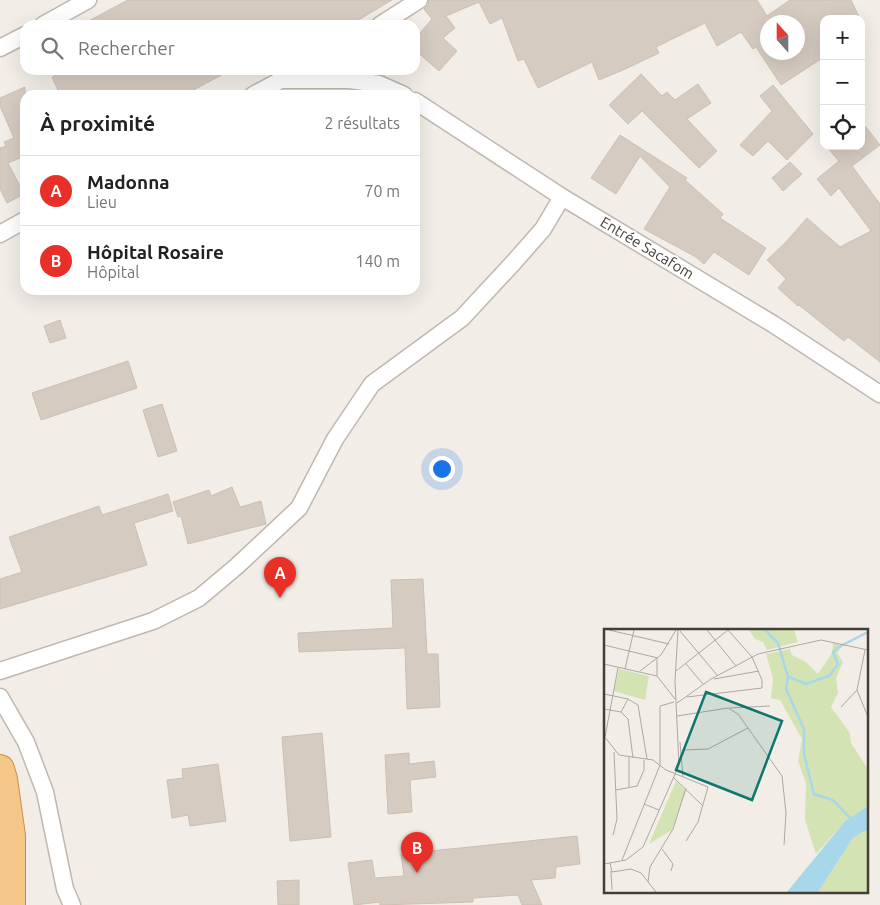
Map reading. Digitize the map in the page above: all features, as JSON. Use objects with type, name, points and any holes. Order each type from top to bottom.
[{"type":"highway","points":[[0,769],[11,836],[11,905]]},
{"type":"street","points":[[52,20],[88,0]]},
{"type":"street","points":[[388,20],[419,0]]},
{"type":"street","points":[[0,48],[20,38]]},
{"type":"street","points":[[263,90],[291,75]]},
{"type":"street","points":[[281,80],[349,80],[379,84],[393,90]]},
{"type":"street","name":"Entrée Sacafom","points":[[420,104],[562,197],[773,324],[880,394]]},
{"type":"street","points":[[0,671],[152,621],[199,598],[237,566],[299,508],[334,439],[372,384],[462,318],[543,229],[562,197]]},
{"type":"street","points":[[0,234],[20,223]]},
{"type":"street","points":[[0,697],[26,742],[45,792],[65,889],[72,905]]},
{"type":"building","points":[[128,0],[392,0],[358,20],[90,20]]},
{"type":"building","points":[[429,0],[757,0],[766,15],[760,15],[760,53],[756,47],[753,49],[741,32],[717,46],[705,23],[656,47],[659,53],[599,80],[592,62],[538,88],[524,59],[518,61],[502,18],[490,24],[479,2],[446,16],[455,28],[443,38],[457,51],[439,71],[420,54],[420,33],[432,19],[424,9],[428,5]]},
{"type":"building","points":[[790,0],[851,0],[858,15],[820,15],[820,60],[781,85],[765,60],[805,60],[805,15],[768,15]]},
{"type":"building","points":[[641,74],[662,96],[667,92],[675,100],[698,84],[711,103],[687,119],[717,151],[699,168],[642,111],[628,124],[609,105]]},
{"type":"building","points":[[56,75],[222,75],[193,90],[58,90],[52,77]]},
{"type":"building","points":[[773,85],[813,134],[787,160],[768,141],[753,156],[740,145],[772,111],[760,96]]},
{"type":"building","points":[[25,87],[25,90],[20,90],[20,158],[8,163],[20,186],[20,196],[7,203],[0,189],[0,147],[6,146],[4,142],[14,138],[0,106],[0,98]]},
{"type":"building","points":[[865,126],[880,145],[852,166],[880,204],[880,362],[848,337],[844,341],[798,306],[778,288],[786,279],[767,260],[807,218],[840,247],[871,231],[839,188],[831,196],[817,179],[839,161],[829,150],[865,150]]},
{"type":"building","points":[[620,135],[687,178],[685,180],[723,214],[720,218],[766,248],[749,275],[714,252],[704,264],[696,257],[644,229],[670,187],[640,156],[616,194],[591,178]]},
{"type":"building","points":[[790,162],[802,174],[783,191],[772,178]]},
{"type":"building","points":[[60,320],[66,338],[50,343],[44,326]]},
{"type":"building","points":[[128,361],[137,388],[41,420],[32,393]]},
{"type":"building","points":[[162,404],[177,451],[158,457],[143,410]]},
{"type":"building","points":[[232,487],[240,507],[261,501],[266,524],[188,544],[181,516],[178,517],[173,502],[209,490],[211,496]]},
{"type":"building","points":[[168,494],[173,511],[134,523],[147,565],[0,609],[0,579],[22,572],[9,537],[99,506],[102,515]]},
{"type":"building","points":[[423,579],[427,654],[438,654],[440,707],[407,709],[405,648],[299,652],[298,633],[393,628],[391,580]]},
{"type":"building","points":[[322,733],[331,837],[290,841],[282,737]]},
{"type":"building","points":[[409,753],[409,764],[434,761],[436,777],[410,780],[412,812],[388,814],[385,755]]},
{"type":"building","points":[[218,764],[226,821],[190,826],[188,815],[172,818],[167,780],[183,778],[182,769]]},
{"type":"building","points":[[577,836],[580,864],[556,867],[555,878],[531,880],[542,905],[522,905],[518,895],[473,898],[473,902],[380,905],[380,902],[354,905],[348,863],[372,860],[375,878],[404,876],[401,854]]},
{"type":"building","points":[[299,880],[299,905],[278,905],[277,881]]},
{"type":"place","name":"Madonna","points":[[280,598]]},
{"type":"place","name":"Hôpital Rosaire","points":[[417,873]]}]
